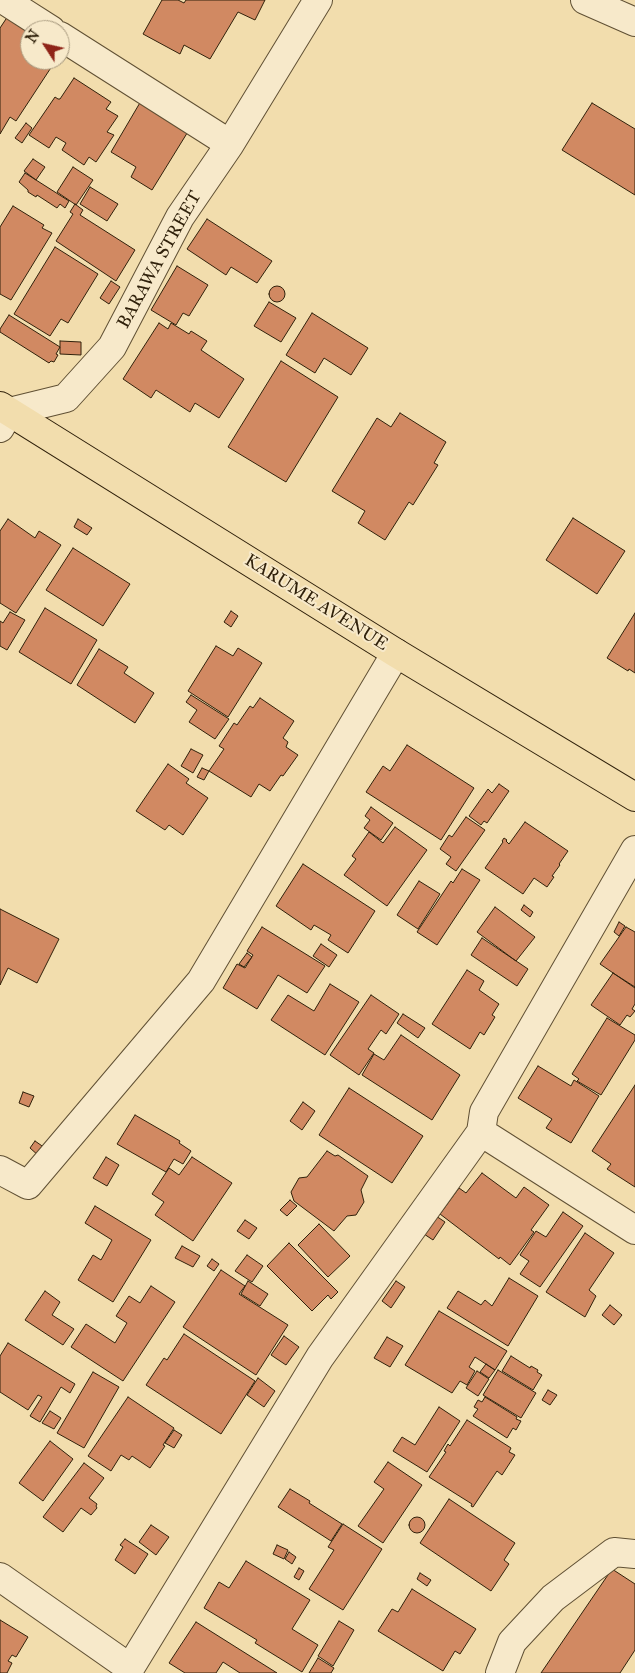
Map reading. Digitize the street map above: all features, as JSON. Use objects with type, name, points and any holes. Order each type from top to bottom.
[{"type":"main road","name":"KARUME AVENUE","points":[[3,415],[635,797]]},
{"type":"street","points":[[4,0],[35,20]]},
{"type":"street","name":"BARAWA STREET","points":[[3,415],[66,398],[112,347],[180,217],[230,144],[318,0]]},
{"type":"street","points":[[585,0],[635,22]]},
{"type":"street","points":[[70,42],[230,144]]},
{"type":"street","points":[[0,1170],[28,1185],[201,981],[396,653]]},
{"type":"street","points":[[0,1578],[128,1671],[320,1357],[481,1132],[484,1112],[635,850]]},
{"type":"street","points":[[481,1132],[635,1230]]},
{"type":"street","points":[[500,1673],[512,1642],[553,1598],[614,1552],[635,1554]]},
{"type":"building","points":[[162,0],[178,0],[184,3],[186,0],[265,0],[255,20],[238,12],[210,59],[184,45],[180,54],[143,34]]},
{"type":"building","points":[[12,10],[21,20],[20,70],[49,70],[16,121],[10,117],[0,134],[0,28]]},
{"type":"building","points":[[74,78],[111,102],[106,109],[118,116],[107,132],[114,135],[96,162],[89,157],[84,165],[62,150],[66,143],[56,137],[49,148],[29,135],[55,97],[60,99]]},
{"type":"building","points":[[141,101],[189,130],[152,190],[131,177],[136,167],[111,152]]},
{"type":"building","points":[[592,103],[635,129],[635,195],[562,150]]},
{"type":"building","points":[[26,123],[32,128],[22,143],[15,138]]},
{"type":"building","points":[[33,159],[45,167],[36,180],[24,171]]},
{"type":"building","points":[[73,167],[93,180],[76,205],[57,192]]},
{"type":"building","points":[[25,173],[69,201],[65,208],[60,204],[57,208],[37,195],[36,197],[28,192],[19,182]]},
{"type":"building","points":[[90,187],[118,204],[107,221],[80,204]]},
{"type":"building","points":[[75,204],[83,210],[80,215],[135,250],[116,281],[56,241],[73,214],[70,212]]},
{"type":"building","points":[[13,206],[44,225],[42,228],[52,233],[11,300],[0,294],[0,227]]},
{"type":"building","points":[[207,219],[272,261],[257,283],[231,267],[226,275],[187,249]]},
{"type":"building","points":[[55,247],[98,274],[68,323],[61,319],[50,336],[14,314]]},
{"type":"building","points":[[177,266],[208,285],[189,316],[183,313],[176,325],[151,310]]},
{"type":"building","points":[[111,281],[120,287],[109,304],[100,298]]},
{"type":"building","points":[[277,286],[285,294],[277,302],[269,294]]},
{"type":"building","points":[[269,302],[296,318],[281,342],[254,326]]},
{"type":"building","points":[[312,313],[368,348],[351,375],[324,358],[315,373],[286,355]]},
{"type":"building","points":[[9,315],[60,347],[54,362],[51,361],[49,363],[0,332]]},
{"type":"building","points":[[159,323],[168,329],[171,323],[189,334],[191,331],[207,341],[201,350],[244,379],[219,418],[195,403],[190,412],[156,390],[151,398],[123,379]]},
{"type":"building","points":[[60,341],[81,342],[81,355],[60,354]]},
{"type":"building","points":[[281,361],[338,397],[286,482],[228,447]]},
{"type":"building","points":[[400,413],[446,442],[434,463],[438,465],[413,505],[409,502],[385,540],[358,523],[365,511],[332,491],[377,418],[391,427]]},
{"type":"building","points":[[573,518],[625,551],[597,594],[546,560]]},
{"type":"building","points":[[8,519],[35,538],[39,531],[61,545],[16,613],[0,603],[0,531]]},
{"type":"building","points":[[78,519],[92,528],[87,535],[74,527]]},
{"type":"building","points":[[73,548],[130,584],[103,626],[46,590]]},
{"type":"building","points":[[45,608],[97,640],[71,684],[19,652]]},
{"type":"building","points":[[231,611],[238,616],[231,627],[224,622]]},
{"type":"building","points":[[10,612],[25,620],[7,650],[0,646],[0,621],[3,623]]},
{"type":"building","points":[[635,613],[635,673],[629,669],[628,671],[607,658]]},
{"type":"building","points":[[216,646],[233,656],[238,648],[262,663],[228,717],[188,691]]},
{"type":"building","points":[[99,649],[128,667],[124,673],[154,693],[135,723],[77,685]]},
{"type":"building","points":[[191,695],[229,719],[215,739],[189,722],[197,710],[186,702]]},
{"type":"building","points":[[260,698],[294,721],[283,738],[288,742],[286,747],[298,755],[270,791],[259,784],[251,797],[209,771],[224,749],[219,746],[234,723],[237,725],[250,706],[253,708]]},
{"type":"building","points":[[407,745],[474,788],[441,840],[366,792],[383,766],[390,771]]},
{"type":"building","points":[[191,749],[203,755],[193,773],[181,766]]},
{"type":"building","points":[[168,764],[189,779],[186,783],[208,798],[183,835],[169,825],[165,830],[136,811]]},
{"type":"building","points":[[202,768],[209,771],[204,780],[197,777]]},
{"type":"building","points":[[499,784],[509,791],[487,823],[484,821],[481,825],[469,816],[488,789],[492,793]]},
{"type":"building","points":[[371,807],[393,823],[381,840],[364,828],[370,820],[365,816]]},
{"type":"building","points":[[466,817],[485,830],[456,871],[446,864],[451,857],[440,849],[449,835],[452,837]]},
{"type":"building","points":[[525,822],[568,851],[547,887],[534,878],[523,894],[485,868],[504,838],[509,844]]},
{"type":"building","points":[[395,827],[427,850],[387,906],[344,875],[356,859],[352,856],[369,832],[383,843]]},
{"type":"building","points":[[303,864],[375,911],[348,953],[328,940],[331,935],[314,925],[311,930],[276,906]]},
{"type":"building","points":[[462,869],[480,880],[437,945],[417,932],[451,881],[453,883]]},
{"type":"building","points":[[419,881],[440,894],[418,929],[397,915]]},
{"type":"building","points":[[524,905],[533,912],[530,917],[521,910]]},
{"type":"building","points":[[495,907],[535,937],[516,961],[477,932]]},
{"type":"building","points":[[0,909],[59,939],[37,983],[8,968],[0,985]]},
{"type":"building","points":[[619,922],[625,926],[619,936],[614,932]]},
{"type":"building","points":[[262,927],[325,966],[307,993],[278,975],[257,1009],[223,988],[237,964],[245,968],[253,955],[247,951]]},
{"type":"building","points":[[626,927],[635,932],[635,988],[600,964]]},
{"type":"building","points":[[482,938],[528,969],[517,986],[471,955]]},
{"type":"building","points":[[321,944],[337,955],[329,967],[313,956]]},
{"type":"building","points":[[247,953],[252,957],[244,967],[239,964]]},
{"type":"building","points":[[467,970],[484,981],[479,990],[499,1004],[492,1015],[495,1017],[484,1035],[480,1032],[470,1049],[432,1024]]},
{"type":"building","points":[[613,973],[635,987],[635,1004],[632,1009],[635,1011],[630,1017],[627,1015],[620,1025],[591,1005]]},
{"type":"building","points":[[330,984],[359,1002],[325,1055],[271,1020],[288,995],[314,1011]]},
{"type":"building","points":[[371,995],[399,1014],[386,1034],[381,1030],[368,1049],[374,1053],[359,1075],[330,1055]]},
{"type":"building","points":[[403,1014],[425,1028],[418,1038],[397,1023]]},
{"type":"building","points":[[607,1018],[635,1035],[635,1040],[601,1095],[577,1081],[579,1079],[572,1074]]},
{"type":"building","points":[[401,1035],[460,1075],[432,1120],[362,1075],[374,1054],[384,1060]]},
{"type":"building","points":[[538,1066],[571,1086],[574,1080],[599,1096],[571,1143],[546,1128],[552,1119],[518,1098]]},
{"type":"building","points":[[635,1085],[635,1187],[607,1169],[611,1164],[592,1151]]},
{"type":"building","points":[[349,1088],[423,1136],[392,1183],[319,1135]]},
{"type":"building","points":[[23,1092],[34,1096],[29,1107],[19,1103]]},
{"type":"building","points":[[303,1102],[315,1111],[302,1130],[290,1121]]},
{"type":"building","points":[[135,1115],[180,1141],[179,1143],[191,1151],[183,1164],[174,1159],[166,1172],[117,1144]]},
{"type":"building","points":[[35,1141],[45,1148],[39,1156],[30,1148]]},
{"type":"building","points":[[327,1151],[335,1156],[338,1155],[368,1176],[361,1190],[364,1202],[356,1215],[347,1216],[334,1231],[294,1201],[291,1192],[299,1178],[307,1177]]},
{"type":"building","points":[[106,1157],[119,1165],[107,1186],[93,1178]]},
{"type":"building","points":[[192,1157],[232,1183],[193,1241],[155,1215],[164,1202],[152,1194],[169,1168],[179,1175]]},
{"type":"building","points":[[482,1173],[516,1198],[524,1187],[549,1205],[531,1230],[534,1232],[510,1265],[500,1257],[499,1259],[440,1214],[459,1188],[466,1193]]},
{"type":"building","points":[[290,1200],[297,1206],[287,1216],[280,1210]]},
{"type":"building","points":[[95,1206],[151,1240],[113,1302],[78,1280],[93,1255],[101,1260],[112,1240],[85,1223]]},
{"type":"building","points":[[563,1212],[583,1226],[540,1287],[520,1274],[529,1261],[520,1255],[536,1231],[546,1237]]},
{"type":"building","points":[[436,1216],[445,1222],[433,1240],[424,1234]]},
{"type":"building","points":[[245,1220],[257,1228],[249,1239],[237,1231]]},
{"type":"building","points":[[319,1224],[350,1256],[328,1277],[298,1245]]},
{"type":"building","points":[[585,1233],[614,1253],[589,1290],[596,1296],[585,1317],[546,1292]]},
{"type":"building","points":[[289,1243],[338,1292],[331,1299],[328,1295],[312,1311],[267,1266]]},
{"type":"building","points":[[182,1246],[200,1256],[193,1267],[175,1258]]},
{"type":"building","points":[[247,1255],[263,1266],[252,1282],[235,1271]]},
{"type":"building","points":[[212,1259],[219,1264],[214,1271],[207,1266]]},
{"type":"building","points":[[221,1270],[245,1286],[239,1294],[288,1325],[256,1375],[183,1327]]},
{"type":"building","points":[[509,1278],[538,1296],[508,1346],[447,1308],[458,1291],[481,1305],[485,1300],[492,1306]]},
{"type":"building","points":[[248,1281],[268,1294],[260,1306],[241,1294]]},
{"type":"building","points":[[396,1281],[405,1287],[391,1308],[382,1301]]},
{"type":"building","points":[[151,1286],[175,1302],[123,1381],[71,1347],[86,1324],[115,1343],[127,1323],[116,1316],[129,1296],[140,1303]]},
{"type":"building","points":[[45,1291],[60,1302],[52,1315],[74,1329],[63,1345],[25,1320]]},
{"type":"building","points":[[610,1305],[622,1315],[614,1325],[602,1315]]},
{"type":"building","points":[[439,1311],[507,1351],[495,1370],[475,1357],[469,1367],[475,1371],[467,1385],[460,1381],[452,1393],[405,1365]]},
{"type":"building","points":[[184,1334],[255,1381],[221,1434],[146,1385],[164,1358],[167,1360]]},
{"type":"building","points":[[284,1336],[299,1347],[286,1365],[271,1355]]},
{"type":"building","points":[[387,1337],[403,1346],[390,1367],[374,1358]]},
{"type":"building","points":[[8,1343],[75,1384],[70,1393],[61,1387],[40,1422],[30,1416],[42,1397],[38,1395],[28,1410],[0,1392],[0,1356]]},
{"type":"building","points":[[511,1356],[530,1368],[531,1366],[538,1370],[537,1372],[542,1375],[533,1390],[502,1371]]},
{"type":"building","points":[[486,1364],[495,1370],[489,1378],[480,1372]]},
{"type":"building","points":[[498,1370],[536,1393],[521,1418],[483,1395]]},
{"type":"building","points":[[477,1371],[489,1379],[478,1396],[466,1388]]},
{"type":"building","points":[[93,1372],[119,1387],[84,1448],[57,1433]]},
{"type":"building","points":[[258,1378],[275,1391],[264,1407],[247,1395]]},
{"type":"building","points":[[548,1390],[557,1395],[550,1405],[542,1400]]},
{"type":"building","points":[[128,1397],[174,1428],[163,1445],[165,1446],[150,1468],[132,1456],[129,1460],[121,1455],[111,1471],[88,1456]]},
{"type":"building","points":[[485,1397],[521,1421],[516,1430],[513,1428],[507,1438],[473,1416],[478,1409],[474,1407],[478,1400],[482,1402]]},
{"type":"building","points":[[439,1407],[460,1421],[427,1472],[393,1451],[402,1437],[415,1445]]},
{"type":"building","points":[[50,1411],[61,1418],[54,1429],[42,1423]]},
{"type":"building","points":[[467,1420],[511,1448],[509,1452],[515,1455],[502,1475],[497,1471],[473,1507],[471,1506],[472,1504],[429,1477],[446,1452],[444,1451],[448,1444],[450,1446]]},
{"type":"building","points":[[174,1430],[182,1435],[174,1448],[165,1443]]},
{"type":"building","points":[[50,1441],[73,1459],[43,1501],[19,1483]]},
{"type":"building","points":[[388,1462],[422,1485],[383,1543],[358,1526],[384,1489],[374,1482]]},
{"type":"building","points":[[84,1463],[104,1478],[89,1498],[97,1504],[97,1508],[91,1515],[81,1508],[63,1532],[43,1517]]},
{"type":"building","points":[[290,1489],[342,1524],[331,1541],[278,1507]]},
{"type":"building","points":[[449,1499],[515,1543],[504,1560],[509,1564],[491,1591],[420,1543]]},
{"type":"building","points":[[417,1517],[425,1525],[417,1533],[409,1525]]},
{"type":"building","points":[[343,1524],[382,1549],[343,1610],[309,1589],[334,1550],[328,1547]]},
{"type":"building","points":[[151,1525],[169,1537],[156,1555],[139,1542]]},
{"type":"building","points":[[125,1539],[148,1554],[135,1574],[115,1560],[123,1547],[120,1545]]},
{"type":"building","points":[[277,1545],[288,1550],[284,1559],[273,1554]]},
{"type":"building","points":[[289,1552],[296,1557],[292,1564],[285,1559]]},
{"type":"building","points":[[246,1561],[310,1600],[292,1629],[318,1645],[302,1672],[255,1643],[257,1640],[204,1608],[219,1582],[229,1588]]},
{"type":"building","points":[[299,1568],[304,1571],[299,1580],[294,1577]]},
{"type":"building","points":[[612,1569],[635,1584],[635,1650],[620,1673],[541,1673]]},
{"type":"building","points":[[420,1573],[431,1580],[427,1586],[417,1579]]},
{"type":"building","points":[[412,1589],[476,1629],[460,1654],[455,1651],[443,1671],[378,1631],[392,1609],[398,1612]]},
{"type":"building","points":[[0,1620],[28,1637],[16,1657],[12,1655],[8,1661],[12,1663],[7,1673],[0,1673]]},
{"type":"building","points":[[339,1621],[354,1630],[333,1666],[318,1656]]},
{"type":"building","points":[[196,1622],[277,1673],[240,1673],[223,1662],[216,1673],[185,1673],[169,1663]]},
{"type":"building","points":[[318,1658],[334,1668],[331,1673],[309,1673]]}]
